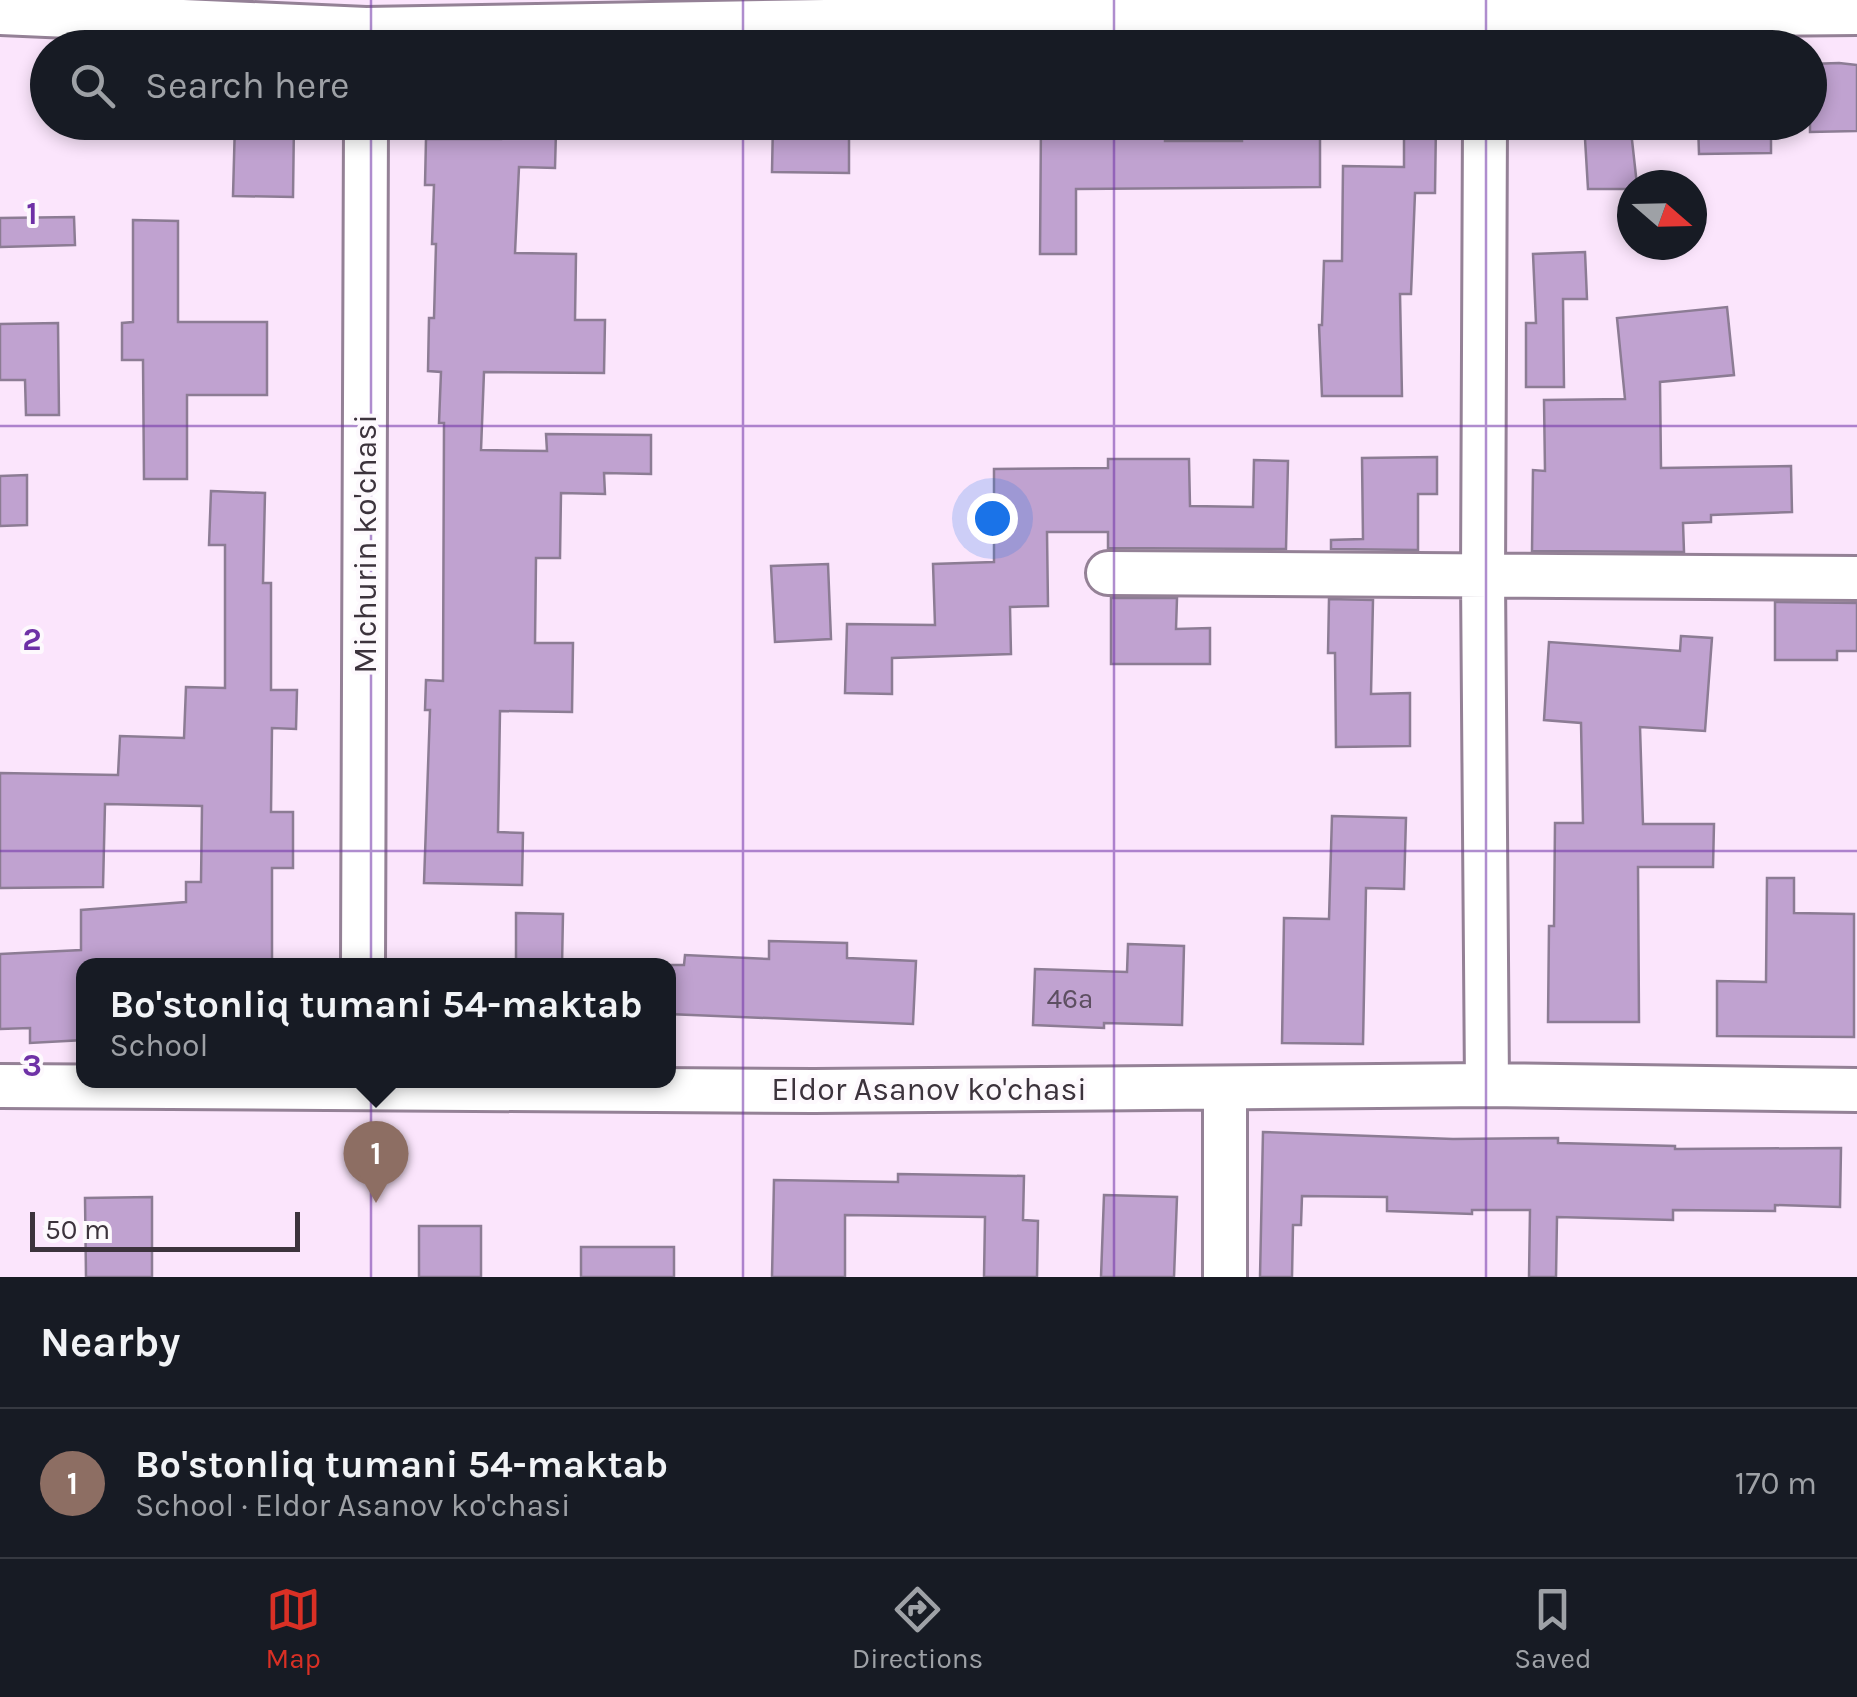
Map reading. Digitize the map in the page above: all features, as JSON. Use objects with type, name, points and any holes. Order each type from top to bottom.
[{"type":"street","points":[[0,13],[366,26],[1285,13],[1486,21],[1857,13]]},
{"type":"street","name":"Michurin ko'chasi","points":[[363,958],[366,140]]},
{"type":"street","points":[[1486,140],[1487,1085]]},
{"type":"street","points":[[1108,573],[1857,578]]},
{"type":"street","name":"Eldor Asanov ko'chasi","points":[[664,1088],[1487,1085],[1857,1090]]},
{"type":"street","name":"Eldor Asanov ko'chasi","points":[[0,1086],[76,1086]]},
{"type":"street","points":[[1225,1088],[1225,1277]]},
{"type":"building","points":[[1827,63],[1857,65],[1857,131],[1827,132]]},
{"type":"building","points":[[235,140],[294,140],[293,197],[233,196]]},
{"type":"building","points":[[426,140],[556,140],[555,168],[519,167],[515,253],[576,254],[575,320],[605,320],[604,373],[484,372],[481,450],[547,451],[546,434],[651,435],[651,474],[604,473],[605,494],[561,493],[560,558],[536,558],[535,643],[573,643],[572,712],[500,711],[498,832],[523,833],[522,885],[424,883],[430,710],[425,710],[426,680],[443,681],[444,423],[439,423],[441,372],[428,371],[436,244],[432,244],[434,185],[425,185]]},
{"type":"building","points":[[773,140],[849,140],[849,173],[772,172]]},
{"type":"building","points":[[1041,140],[1320,140],[1320,187],[1076,189],[1076,254],[1040,254]]},
{"type":"building","points":[[1404,140],[1436,140],[1435,193],[1415,193],[1411,294],[1400,294],[1402,396],[1322,396],[1319,325],[1324,261],[1342,261],[1343,166],[1404,167]]},
{"type":"building","points":[[1585,140],[1632,140],[1635,170],[1617,170],[1617,189],[1588,189]]},
{"type":"building","points":[[1699,140],[1771,140],[1771,153],[1699,154]]},
{"type":"building","points":[[74,217],[75,245],[0,247],[0,218]]},
{"type":"building","points":[[133,220],[178,221],[178,322],[267,322],[267,395],[187,395],[187,479],[144,479],[143,360],[122,360],[122,323],[133,322]]},
{"type":"building","points":[[1585,252],[1587,299],[1563,299],[1564,387],[1526,387],[1526,323],[1536,323],[1533,254]]},
{"type":"building","points":[[1727,307],[1734,375],[1660,382],[1661,468],[1791,466],[1792,512],[1711,515],[1711,522],[1683,523],[1684,552],[1532,551],[1533,470],[1545,471],[1544,400],[1625,399],[1617,318]]},
{"type":"building","points":[[58,323],[59,415],[26,415],[25,380],[0,380],[0,324]]},
{"type":"building","points":[[1437,457],[1437,494],[1418,494],[1418,550],[1331,549],[1331,540],[1363,539],[1362,458]]},
{"type":"building","points":[[1108,459],[1189,459],[1190,506],[1253,507],[1254,460],[1288,461],[1286,549],[1108,548],[1108,532],[1047,532],[1048,606],[1010,607],[1011,654],[892,658],[892,694],[845,693],[847,624],[935,625],[933,564],[994,562],[994,469],[1108,468]]},
{"type":"building","points":[[27,475],[27,525],[0,526],[0,476]]},
{"type":"building","points":[[211,491],[265,493],[263,583],[271,583],[271,690],[297,690],[296,729],[272,728],[271,812],[293,812],[293,868],[272,868],[272,958],[76,958],[76,1040],[30,1043],[30,1028],[0,1029],[0,954],[81,950],[81,910],[186,902],[186,882],[201,882],[202,806],[105,804],[103,887],[0,888],[0,773],[118,775],[120,736],[184,738],[186,687],[225,688],[225,545],[209,545]]},
{"type":"building","points":[[828,564],[831,639],[775,642],[771,566]]},
{"type":"building","points":[[1111,598],[1177,598],[1176,629],[1210,628],[1210,664],[1111,664]]},
{"type":"building","points":[[1329,599],[1373,600],[1371,694],[1410,693],[1410,746],[1336,747],[1335,653],[1328,653]]},
{"type":"building","points":[[1775,602],[1857,603],[1857,651],[1837,651],[1837,660],[1775,660]]},
{"type":"building","points":[[1681,636],[1712,638],[1705,731],[1640,727],[1643,824],[1714,824],[1713,867],[1638,867],[1639,1022],[1548,1022],[1555,823],[1583,823],[1581,723],[1544,720],[1549,642],[1680,651]]},
{"type":"building","points":[[1332,816],[1406,818],[1404,889],[1366,888],[1363,1044],[1282,1043],[1284,918],[1329,919]]},
{"type":"building","points":[[1767,878],[1794,878],[1794,913],[1854,914],[1854,1037],[1717,1036],[1717,981],[1766,982]]},
{"type":"building","points":[[516,913],[563,914],[562,958],[516,958]]},
{"type":"building","points":[[769,941],[847,943],[847,958],[916,961],[913,1024],[676,1014],[676,965],[684,965],[685,955],[769,959]]},
{"type":"building","points":[[1128,944],[1184,946],[1182,1025],[1033,1025],[1035,969],[1127,972]]},
{"type":"building","points":[[1263,1132],[1453,1139],[1558,1138],[1558,1143],[1675,1149],[1841,1148],[1840,1207],[1775,1205],[1775,1211],[1673,1210],[1673,1220],[1557,1217],[1556,1277],[1529,1277],[1530,1210],[1472,1210],[1472,1214],[1387,1211],[1387,1197],[1302,1196],[1301,1225],[1293,1225],[1292,1277],[1260,1277]]},
{"type":"building","points":[[898,1174],[1024,1176],[1023,1220],[1038,1221],[1037,1277],[984,1277],[985,1217],[845,1215],[845,1277],[772,1277],[774,1180],[898,1182]]},
{"type":"building","points":[[1104,1195],[1177,1197],[1174,1277],[1101,1277]]},
{"type":"building","points":[[152,1197],[152,1277],[86,1277],[85,1198]]},
{"type":"building","points":[[419,1226],[481,1226],[481,1277],[419,1277]]},
{"type":"building","points":[[581,1247],[674,1247],[674,1277],[581,1277]]},
{"type":"place","name":"Bo'stonliq tumani 54-maktab","points":[[376,1203]]}]
